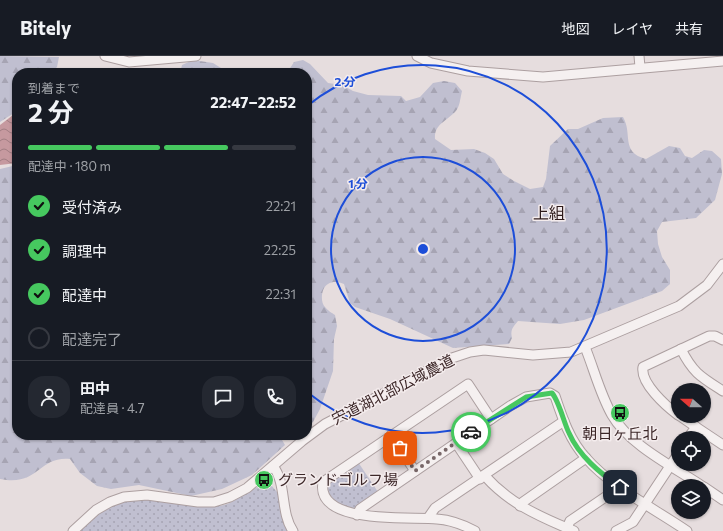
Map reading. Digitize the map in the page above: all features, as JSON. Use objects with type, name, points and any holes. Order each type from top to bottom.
[{"type":"street","points":[[105,56],[130,62],[196,56]]},
{"type":"street","points":[[417,56],[431,63],[468,71],[543,77],[640,67],[723,61]]},
{"type":"street","points":[[639,56],[640,67]]},
{"type":"street","name":"宍道湖北部広域農道","points":[[312,434],[325,424],[452,358],[470,352],[484,350],[539,355],[571,352],[586,347],[679,306],[707,285],[723,264]]},
{"type":"street","points":[[671,409],[655,394],[643,370],[645,365],[712,336],[723,340]]},
{"type":"street","points":[[586,347],[604,399],[621,428],[642,446],[671,465],[633,522],[623,530]]},
{"type":"street","points":[[681,349],[690,366],[704,379],[723,391]]},
{"type":"street","points":[[475,531],[456,524],[428,518],[357,515],[346,512],[326,497],[321,489],[323,482],[468,384],[490,419]]},
{"type":"street","points":[[357,515],[360,509],[490,419],[526,397],[550,393],[554,396],[570,435],[586,458],[603,475],[687,531]]},
{"type":"street","points":[[428,518],[435,508],[482,478],[564,421]]},
{"type":"street","points":[[690,423],[723,445]]},
{"type":"street","points":[[693,431],[696,427]]},
{"type":"street","points":[[391,435],[415,471]]},
{"type":"street","name":"宍道湖北部広域農道","points":[[73,531],[96,510],[110,502],[124,497],[147,495],[198,502],[214,502],[230,497],[247,488],[305,440]]},
{"type":"street","points":[[456,443],[482,478],[520,506],[571,530]]},
{"type":"street","points":[[520,506],[522,502],[586,458]]},
{"type":"street","points":[[273,466],[280,474],[287,512],[293,531]]},
{"type":"street","points":[[680,471],[691,479]]},
{"type":"street","points":[[571,530],[570,521],[620,487]]},
{"type":"street","points":[[711,492],[723,500]]},
{"type":"green space","points":[[0,56],[59,57],[56,68],[12,68],[12,114],[0,122]]},
{"type":"green space","points":[[193,60],[213,63],[221,68],[181,68],[182,65]]},
{"type":"green space","points":[[303,60],[310,64],[328,83],[342,85],[353,91],[368,95],[401,96],[406,101],[420,97],[433,83],[444,81],[455,83],[462,91],[459,105],[457,110],[438,127],[435,134],[435,139],[451,150],[474,149],[485,153],[494,159],[503,174],[530,189],[543,187],[546,179],[550,146],[568,129],[578,129],[603,118],[623,117],[626,123],[628,142],[633,152],[638,156],[646,159],[669,146],[680,148],[685,156],[692,158],[704,150],[712,151],[721,159],[722,174],[715,200],[696,218],[662,222],[657,231],[658,244],[662,257],[670,270],[670,284],[662,291],[584,320],[560,324],[518,321],[512,329],[512,338],[509,344],[453,348],[390,319],[355,307],[350,303],[344,284],[332,282],[328,284],[323,292],[322,302],[326,308],[335,315],[337,326],[334,339],[333,371],[320,409],[312,423],[312,68],[290,68],[294,62]]},
{"type":"green space","points":[[12,166],[12,440],[282,440],[285,445],[252,475],[222,489],[191,496],[139,485],[111,489],[97,486],[80,473],[70,459],[59,459],[51,462],[23,479],[0,479],[0,169]]},
{"type":"green space","points":[[358,462],[378,492],[352,510],[336,501],[330,495],[325,486]]},
{"type":"green space","points":[[264,485],[271,485],[278,493],[288,531],[80,531],[100,513],[121,502],[149,500],[192,506],[220,506],[232,502],[253,489]]},
{"type":"water","points":[[12,116],[12,164],[0,165],[0,125]]},
{"type":"way so far","points":[[400,448],[415,471],[471,432]]},
{"type":"place","name":"朝日ヶ丘北","points":[[620,413]]},
{"type":"place","name":"グランドゴルフ場","points":[[264,480]]},
{"type":"district","name":"上組","points":[[549,213]]},
{"type":"route","points":[[471,432],[500,412],[526,397],[552,393],[570,435],[579,449],[603,475],[620,487]]}]
